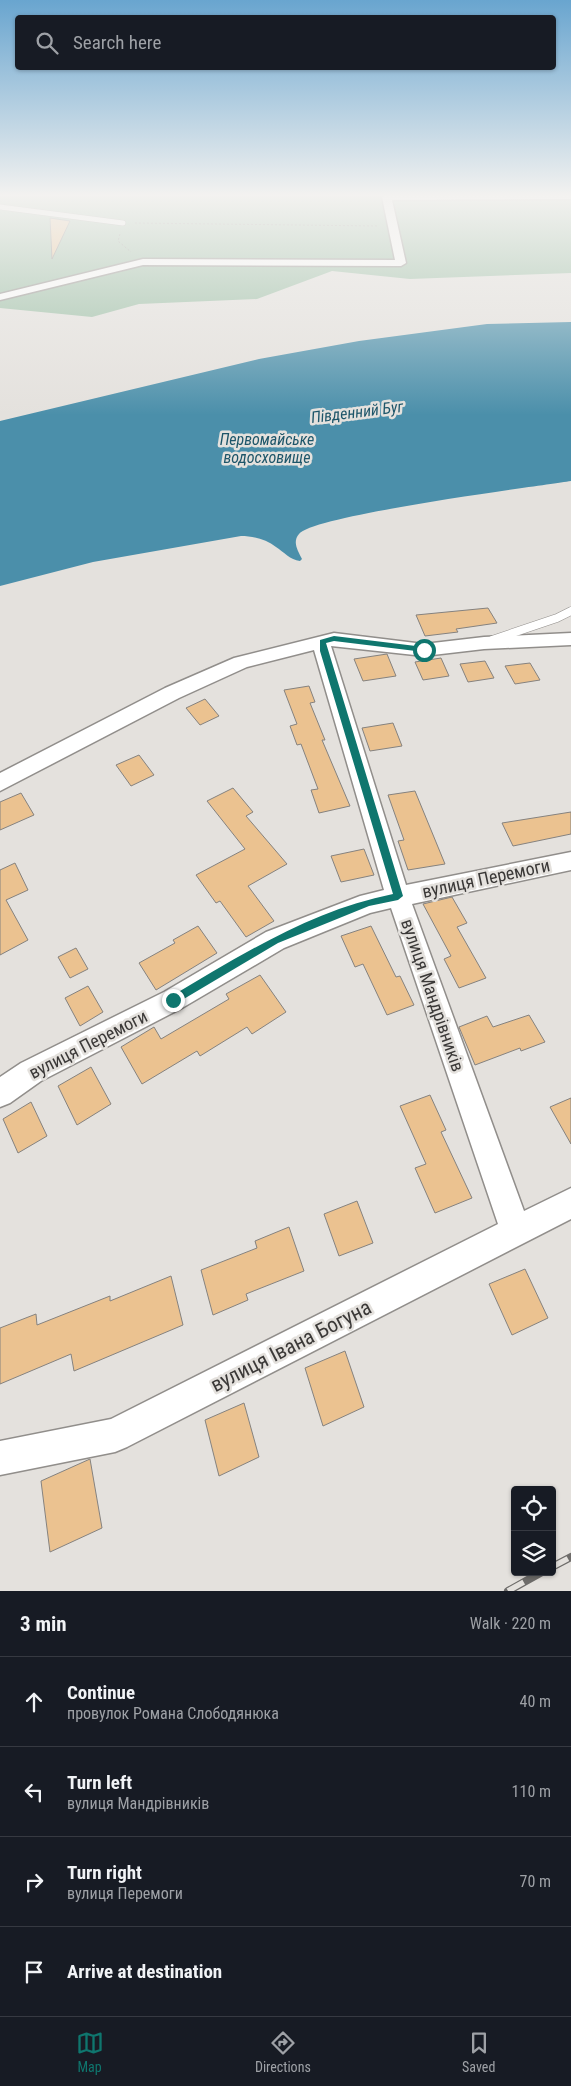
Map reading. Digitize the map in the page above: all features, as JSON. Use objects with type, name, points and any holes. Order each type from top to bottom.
[{"type":"street","points":[[0,297],[122,267]]},
{"type":"street","points":[[0,783],[172,693],[241,662],[334,639],[424,650],[484,643],[571,639]]},
{"type":"street","name":"вулиця Мандрівників","points":[[322,642],[323,651],[398,896],[516,1231]]},
{"type":"street","name":"вулиця Перемоги","points":[[0,1093],[31,1072],[173,1000],[275,940],[368,903],[571,860]]},
{"type":"street","name":"вулиця Івана Богуна","points":[[0,1458],[115,1435],[571,1203]]},
{"type":"lane","points":[[484,643],[557,618],[571,611]]},
{"type":"green space","points":[[0,267],[571,267],[571,273],[410,279],[332,271],[257,299],[139,304],[92,317],[0,308]]},
{"type":"water","name":"Первомайське водосховище","points":[[571,322],[571,481],[382,510],[313,527],[297,537],[296,546],[302,559],[300,561],[290,557],[264,540],[241,536],[93,562],[0,586],[0,421],[259,359],[359,341],[487,324]]},
{"type":"building","points":[[488,608],[497,623],[456,629],[458,632],[425,636],[416,615]]},
{"type":"building","points":[[387,654],[396,676],[363,681],[354,659]]},
{"type":"building","points":[[441,658],[449,676],[423,680],[415,662]]},
{"type":"building","points":[[485,661],[494,678],[468,682],[460,664]]},
{"type":"building","points":[[530,663],[540,680],[515,684],[505,666]]},
{"type":"building","points":[[309,686],[315,702],[310,703],[325,740],[322,740],[350,806],[319,813],[311,790],[318,789],[301,744],[297,745],[290,726],[297,724],[284,690]]},
{"type":"building","points":[[205,699],[219,716],[200,725],[186,708]]},
{"type":"building","points":[[393,723],[402,746],[370,751],[362,728]]},
{"type":"building","points":[[139,755],[154,775],[131,786],[116,765]]},
{"type":"building","points":[[233,788],[253,812],[246,816],[287,864],[248,886],[274,921],[246,937],[220,901],[216,903],[196,875],[245,849],[207,801]]},
{"type":"building","points":[[415,791],[445,864],[408,870],[398,841],[404,840],[388,795]]},
{"type":"building","points":[[21,793],[34,815],[0,830],[0,802]]},
{"type":"building","points":[[571,812],[571,834],[513,846],[502,823]]},
{"type":"building","points":[[364,849],[374,875],[341,882],[331,856]]},
{"type":"building","points":[[15,863],[28,890],[6,900],[28,940],[0,955],[0,870]]},
{"type":"building","points":[[452,897],[467,923],[457,927],[486,978],[459,988],[444,959],[451,956],[423,904]]},
{"type":"building","points":[[198,926],[217,953],[156,990],[139,963],[175,943],[173,940]]},
{"type":"building","points":[[371,926],[396,977],[400,976],[414,1005],[387,1015],[363,964],[355,967],[341,936]]},
{"type":"building","points":[[76,948],[88,969],[70,978],[58,957]]},
{"type":"building","points":[[260,975],[286,1012],[252,1034],[247,1027],[200,1056],[197,1051],[142,1084],[121,1047],[154,1027],[161,1039],[229,999],[226,994]]},
{"type":"building","points":[[88,986],[103,1012],[80,1026],[65,998]]},
{"type":"building","points":[[529,1015],[545,1042],[521,1051],[520,1048],[475,1065],[459,1027],[487,1016],[493,1027]]},
{"type":"building","points":[[91,1067],[111,1104],[77,1125],[58,1086]]},
{"type":"building","points":[[430,1095],[446,1130],[441,1132],[472,1198],[435,1213],[415,1168],[426,1164],[400,1106]]},
{"type":"building","points":[[571,1098],[571,1144],[550,1107]]},
{"type":"building","points":[[31,1102],[47,1136],[18,1153],[3,1119]]},
{"type":"building","points":[[357,1201],[373,1243],[339,1256],[324,1214]]},
{"type":"building","points":[[289,1227],[304,1271],[246,1294],[248,1300],[213,1315],[201,1270],[257,1248],[255,1241]]},
{"type":"building","points":[[525,1269],[548,1318],[512,1335],[489,1284]]},
{"type":"building","points":[[171,1276],[183,1325],[74,1371],[71,1354],[0,1384],[0,1328],[36,1314],[37,1325],[110,1296],[110,1301]]},
{"type":"building","points":[[345,1351],[364,1407],[323,1426],[305,1368]]},
{"type":"building","points":[[244,1403],[259,1457],[219,1476],[205,1420]]},
{"type":"building","points":[[90,1459],[102,1528],[50,1552],[41,1481]]},
{"type":"railway","points":[[556,1565],[571,1557]]},
{"type":"railway","points":[[508,1591],[535,1576]]},
{"type":"route","points":[[173,1000],[275,940],[368,903],[398,896],[323,651],[322,642],[334,639],[424,650]]},
{"type":"water label","name":"Південний Буг","points":[[357,412]]}]
